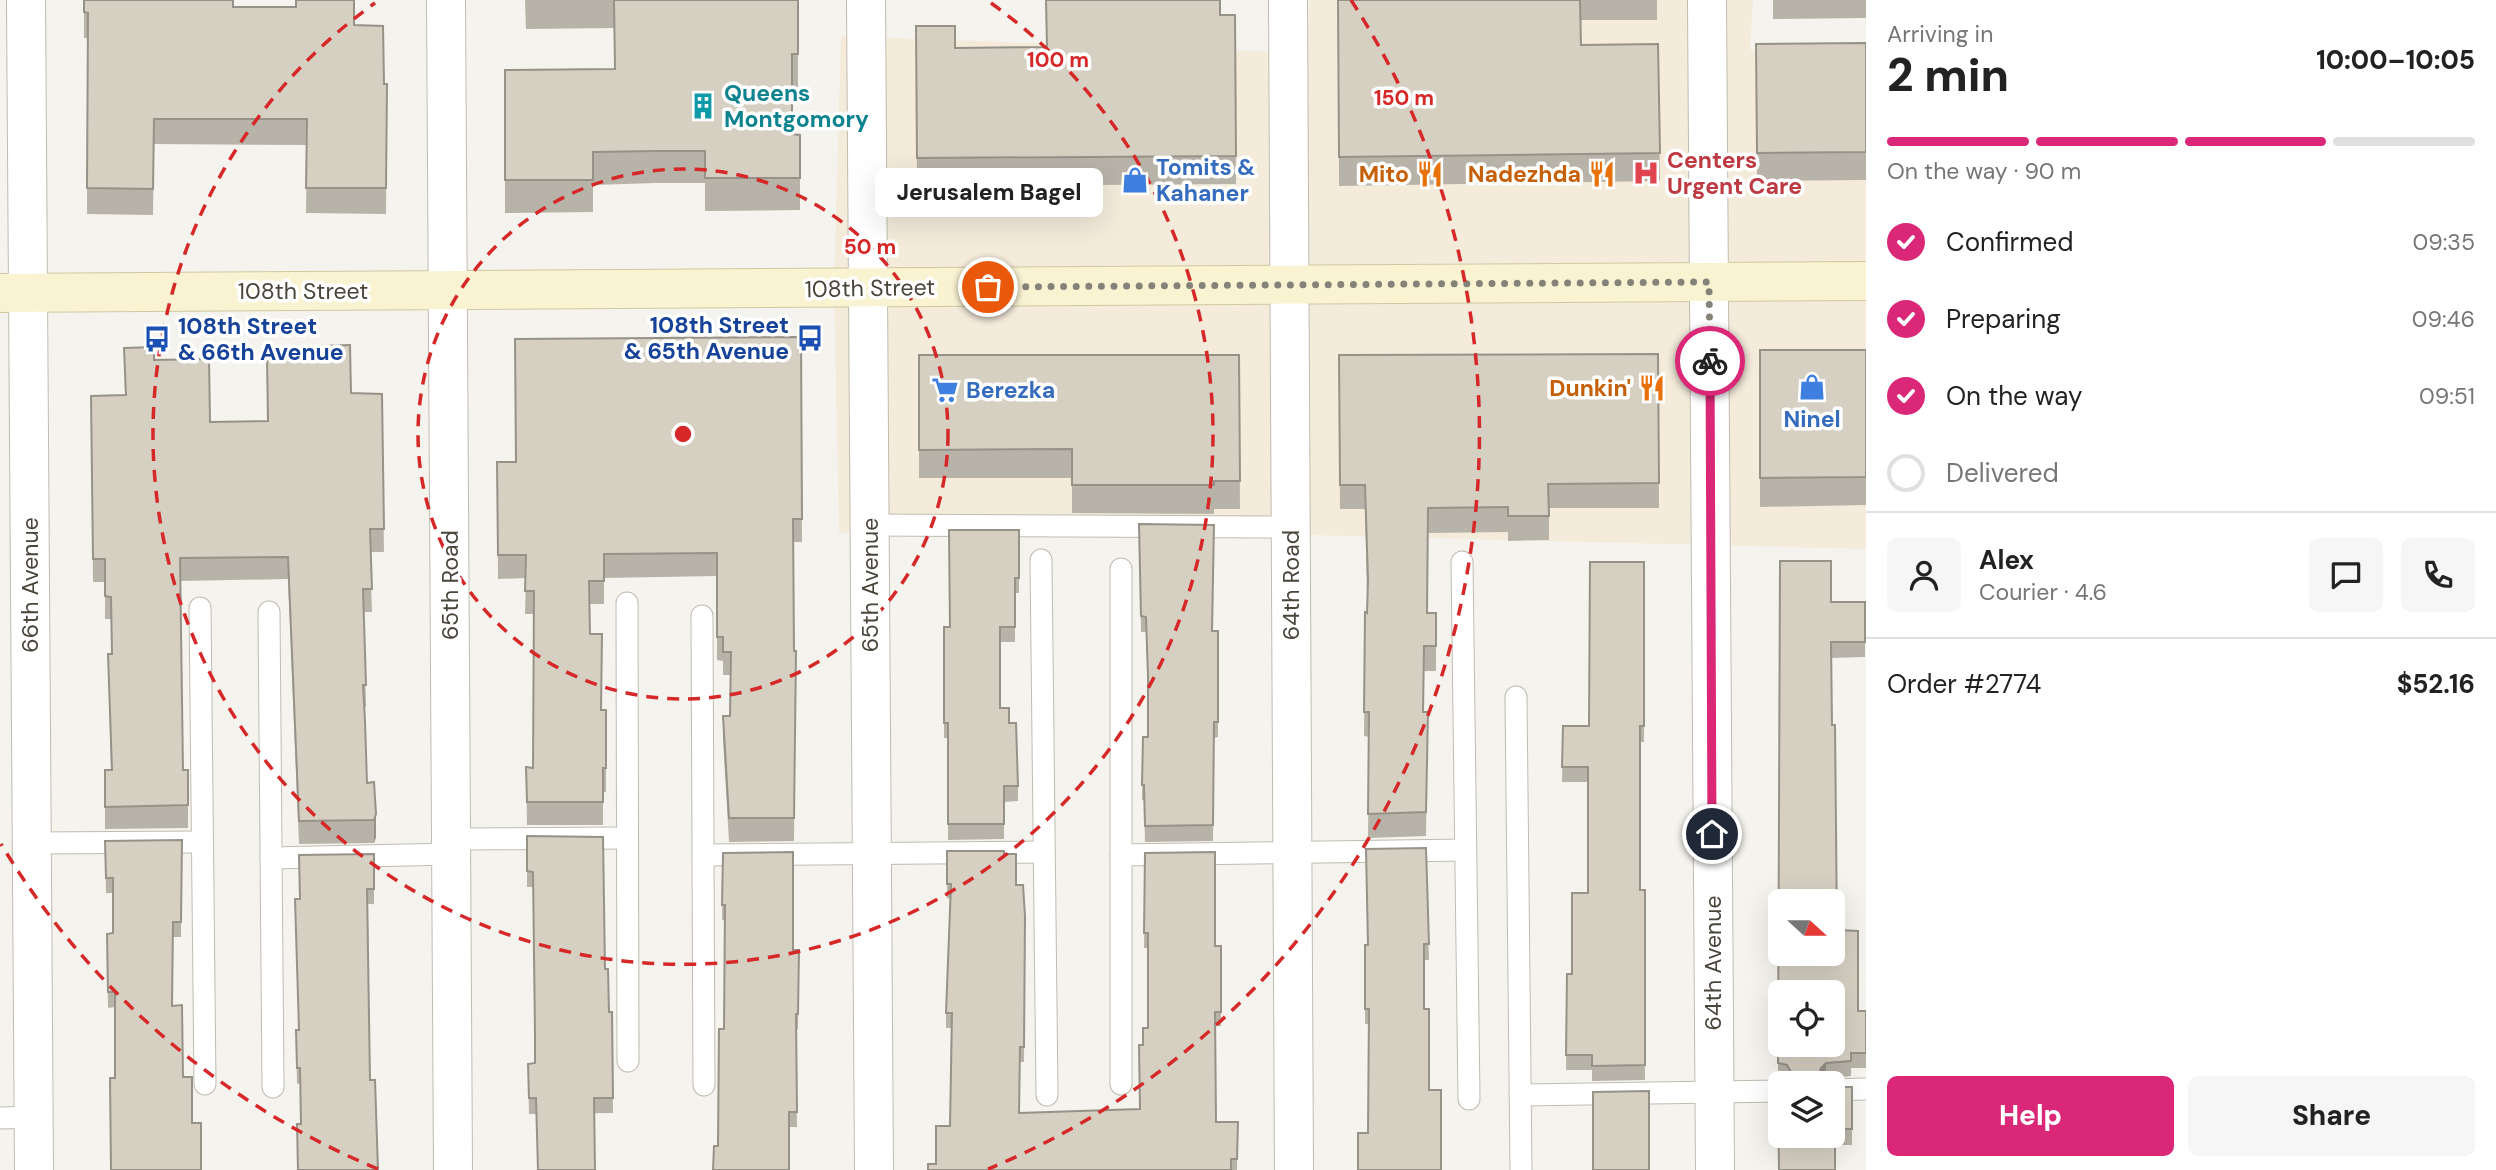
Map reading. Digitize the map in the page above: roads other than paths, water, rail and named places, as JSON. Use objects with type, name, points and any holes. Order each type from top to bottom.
[{"type":"main road","name":"108th Street","points":[[14,293],[1866,281]]},
{"type":"street","name":"66th Avenue","points":[[26,0],[14,293],[32,843],[17,1117],[34,1170]]},
{"type":"street","name":"65th Road","points":[[446,0],[453,1170]]},
{"type":"street","name":"65th Avenue","points":[[866,0],[874,1170]]},
{"type":"street","name":"64th Road","points":[[1287,0],[1294,1170]]},
{"type":"street","name":"64th Avenue","points":[[1707,0],[1714,1170]]},
{"type":"lane","points":[[869,525],[1291,527]]},
{"type":"lane","points":[[1041,561],[1047,1095]]},
{"type":"lane","points":[[1462,562],[1469,1099]]},
{"type":"lane","points":[[1121,569],[1121,1084]]},
{"type":"lane","points":[[627,603],[628,1061]]},
{"type":"lane","points":[[200,608],[205,1084]]},
{"type":"lane","points":[[269,612],[273,1087]]},
{"type":"lane","points":[[702,616],[704,1085]]},
{"type":"lane","points":[[1517,696],[1521,1170]]},
{"type":"lane","points":[[271,858],[627,838]]},
{"type":"lane","points":[[32,843],[202,842]]},
{"type":"lane","points":[[1121,855],[1465,850]]},
{"type":"lane","points":[[703,855],[1044,852]]},
{"type":"lane","points":[[1845,1090],[1866,1089]]},
{"type":"lane","points":[[1520,1096],[1768,1091]]},
{"type":"place","name":"Queens Montgomory","points":[[703,106]]},
{"type":"place","name":"Centers Urgent Care","points":[[1646,173]]},
{"type":"place","name":"Mito","points":[[1430,174]]},
{"type":"place","name":"Nadezhda","points":[[1602,174]]},
{"type":"place","name":"Tomits & Kahaner","points":[[1135,180]]},
{"type":"place","name":"Jerusalem Bagel","points":[[988,287]]},
{"type":"place","name":"108th Street & 65th Avenue","points":[[810,338]]},
{"type":"place","name":"108th Street & 66th Avenue","points":[[157,339]]},
{"type":"place","name":"Ninel","points":[[1812,387]]},
{"type":"place","name":"Dunkin'","points":[[1652,388]]},
{"type":"place","name":"Berezka","points":[[945,390]]}]
